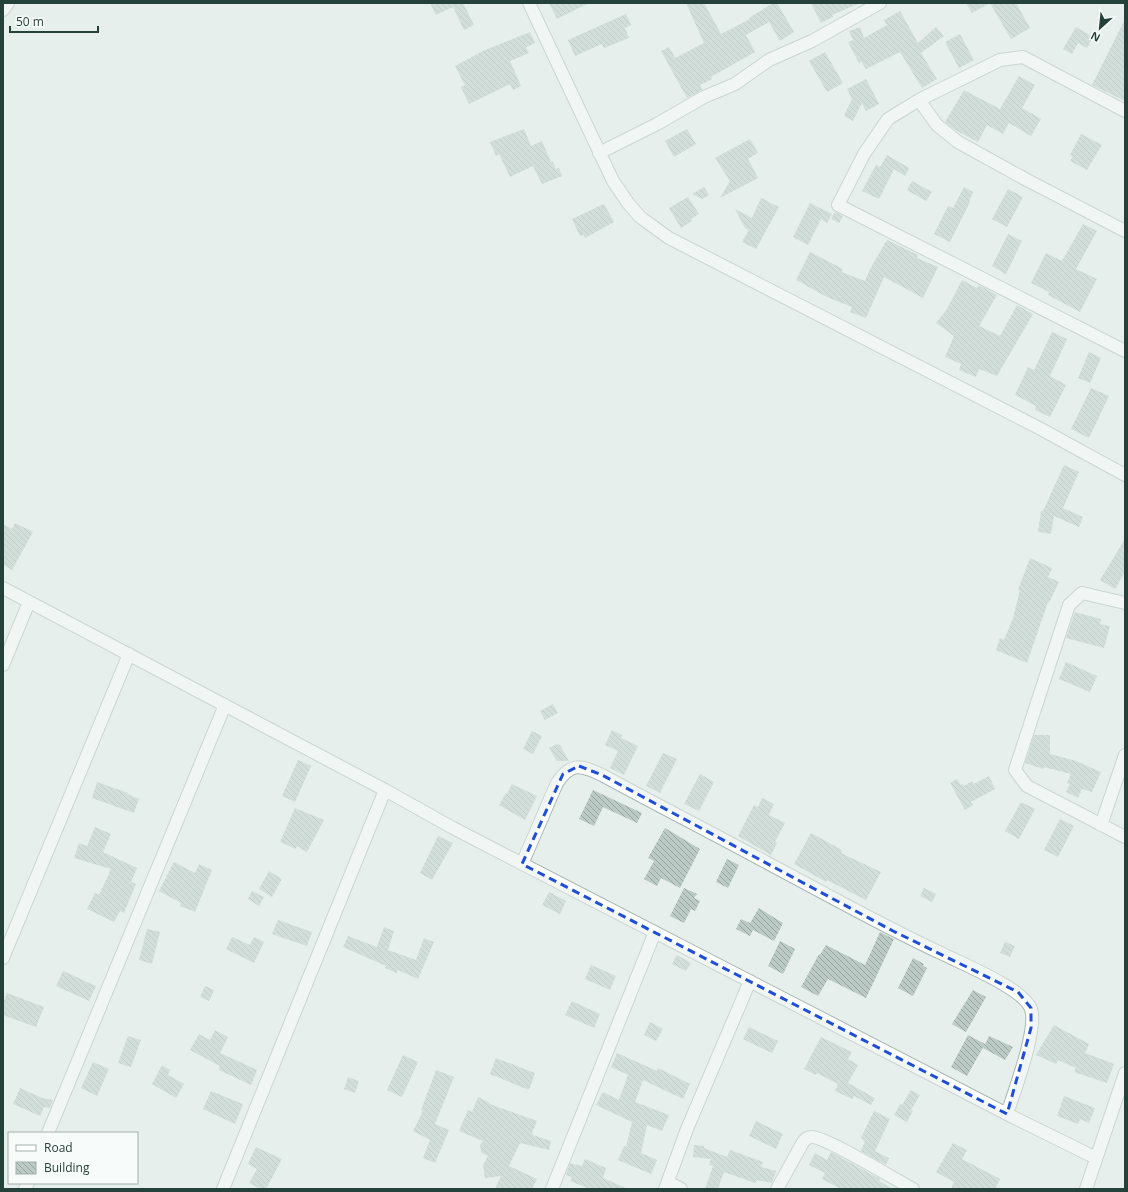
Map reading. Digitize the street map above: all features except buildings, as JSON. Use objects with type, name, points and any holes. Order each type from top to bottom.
[{"type":"street","points":[[3,10],[8,3]]},
{"type":"street","points":[[529,3],[598,153],[628,203],[640,218],[669,238],[1039,428],[1125,475]]},
{"type":"street","points":[[598,153],[657,124],[704,97],[735,84],[769,60],[812,41],[880,3]]},
{"type":"street","points":[[1125,111],[1023,57],[1000,60],[919,100],[888,119],[877,133],[838,205],[1125,351]]},
{"type":"street","points":[[919,100],[937,125],[958,142],[1125,231]]},
{"type":"street","points":[[3,588],[522,864],[1007,1114],[1096,1158]]},
{"type":"street","points":[[1125,603],[1082,593],[1069,605],[1015,770],[1026,786],[1125,837]]},
{"type":"street","points":[[3,665],[30,602]]},
{"type":"street","points":[[3,958],[129,654]]},
{"type":"street","points":[[48,1132],[225,706]]},
{"type":"street","points":[[1101,824],[1125,754]]},
{"type":"street","points":[[522,864],[563,774],[571,768],[579,766],[602,775],[893,931],[970,967],[1018,992],[1031,1008],[1031,1028],[1027,1050],[1007,1114]]},
{"type":"street","points":[[223,1189],[385,790]]},
{"type":"street","points":[[552,1189],[654,932]]},
{"type":"street","points":[[681,1189],[666,1186],[687,1129],[750,981]]},
{"type":"street","points":[[1086,1189],[1125,1073]]},
{"type":"street","points":[[776,1189],[806,1138],[812,1137],[829,1143],[913,1189]]},
{"type":"highlighted area","points":[[579,766],[602,775],[893,931],[1018,992],[1031,1008],[1031,1028],[1007,1114],[522,864],[563,774]]}]
